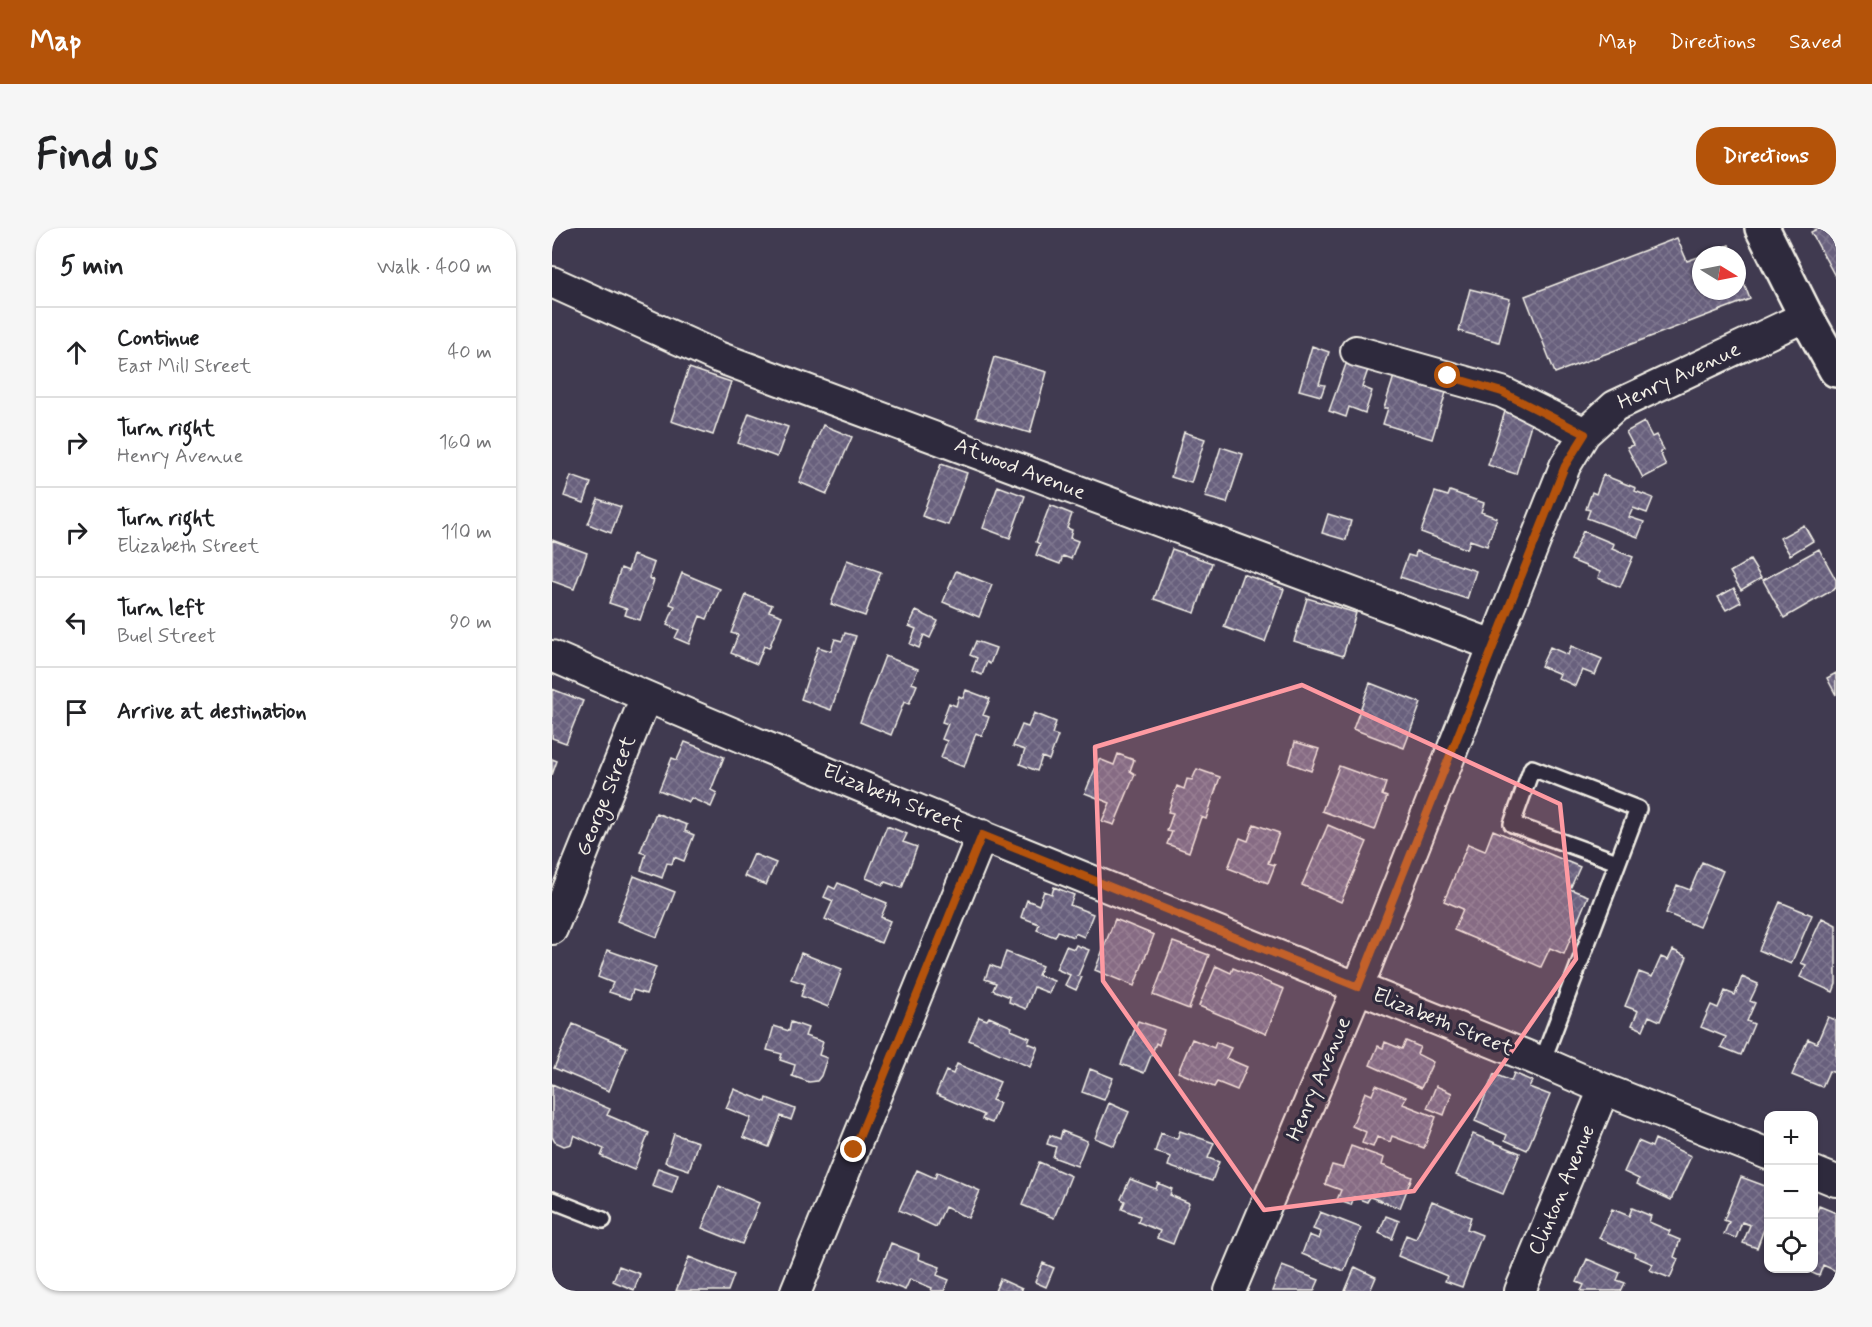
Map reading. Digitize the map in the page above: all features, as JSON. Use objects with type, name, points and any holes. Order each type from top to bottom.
[{"type":"highway","points":[[1766,235],[1806,316],[1832,354]]},
{"type":"street","name":"Atwood Avenue","points":[[552,282],[718,357],[1493,645]]},
{"type":"street","name":"Henry Avenue","points":[[1230,1291],[1358,987],[1565,466],[1585,434],[1615,406],[1806,316]]},
{"type":"street","points":[[1356,351],[1502,392],[1585,434]]},
{"type":"street","name":"Elizabeth Street","points":[[552,656],[982,835],[1764,1152]]},
{"type":"street","name":"George Street","points":[[552,929],[646,697]]},
{"type":"street","points":[[796,1291],[982,835]]},
{"type":"street","name":"Clinton Avenue","points":[[1520,1291],[1604,1089]]},
{"type":"street","points":[[1818,1174],[1836,1181]]},
{"type":"lane","points":[[1542,1062],[1638,809],[1532,768],[1512,824],[1617,862]]},
{"type":"lane","points":[[552,1200],[603,1220]]},
{"type":"highlighted area","points":[[1302,685],[1560,804],[1576,959],[1414,1191],[1264,1210],[1103,981],[1095,747]]},
{"type":"building","points":[[1819,228],[1836,228],[1836,278],[1811,232]]},
{"type":"building","points":[[1677,238],[1687,261],[1692,259],[1692,300],[1746,300],[1746,289],[1750,299],[1555,373],[1525,296]]},
{"type":"building","points":[[1470,289],[1510,299],[1499,342],[1459,331]]},
{"type":"building","points":[[1312,346],[1329,352],[1319,384],[1325,385],[1321,396],[1299,390]]},
{"type":"building","points":[[1349,356],[1370,364],[1362,387],[1372,391],[1365,413],[1349,407],[1346,417],[1329,411]]},
{"type":"building","points":[[994,357],[1047,372],[1030,433],[976,417]]},
{"type":"building","points":[[689,368],[731,382],[713,435],[671,421]]},
{"type":"building","points":[[1395,373],[1447,389],[1432,439],[1383,424],[1388,408],[1384,408]]},
{"type":"building","points":[[1508,402],[1535,411],[1516,474],[1488,465]]},
{"type":"building","points":[[749,413],[788,427],[777,457],[738,443]]},
{"type":"building","points":[[1644,422],[1652,437],[1656,435],[1664,450],[1660,452],[1666,466],[1643,478],[1627,447],[1633,445],[1626,432]]},
{"type":"building","points":[[823,425],[852,437],[827,494],[799,482]]},
{"type":"building","points":[[1184,432],[1205,439],[1191,483],[1171,477]]},
{"type":"building","points":[[1221,447],[1243,454],[1227,503],[1205,497]]},
{"type":"building","points":[[941,464],[967,473],[948,525],[922,516]]},
{"type":"building","points":[[1603,475],[1636,488],[1635,491],[1653,498],[1647,513],[1633,508],[1629,517],[1644,522],[1638,537],[1587,518],[1590,510],[1586,509],[1592,492],[1596,494]]},
{"type":"building","points":[[571,476],[591,483],[584,503],[564,496]]},
{"type":"building","points":[[998,486],[1025,496],[1010,538],[983,528]]},
{"type":"building","points":[[1450,491],[1484,503],[1481,512],[1497,518],[1487,546],[1470,540],[1467,549],[1421,532],[1435,492],[1448,496]]},
{"type":"building","points":[[598,499],[621,507],[611,533],[588,524]]},
{"type":"building","points":[[1050,505],[1072,514],[1067,528],[1072,530],[1070,538],[1078,541],[1071,559],[1063,556],[1060,564],[1036,555],[1040,544],[1036,542]]},
{"type":"building","points":[[1328,514],[1351,521],[1346,540],[1322,533]]},
{"type":"building","points":[[1804,525],[1813,541],[1790,555],[1780,538]]},
{"type":"building","points":[[1583,531],[1614,544],[1612,549],[1633,557],[1620,587],[1598,578],[1600,572],[1571,560]]},
{"type":"building","points":[[552,540],[587,553],[574,589],[552,581]]},
{"type":"building","points":[[1172,549],[1212,563],[1195,613],[1154,599]]},
{"type":"building","points":[[1819,549],[1836,580],[1836,588],[1784,618],[1763,580]]},
{"type":"building","points":[[1416,551],[1476,571],[1467,599],[1400,577],[1408,555],[1415,557]]},
{"type":"building","points":[[633,555],[654,563],[649,578],[654,580],[640,620],[625,615],[627,609],[609,603],[621,568],[628,571]]},
{"type":"building","points":[[847,560],[881,572],[865,616],[831,604]]},
{"type":"building","points":[[1750,560],[1761,578],[1741,590],[1730,572]]},
{"type":"building","points":[[956,571],[992,585],[979,617],[943,602]]},
{"type":"building","points":[[682,573],[720,589],[707,619],[700,616],[689,644],[675,638],[679,630],[667,625],[675,606],[670,604]]},
{"type":"building","points":[[1243,574],[1284,589],[1265,642],[1224,627]]},
{"type":"building","points":[[1734,588],[1741,602],[1726,610],[1718,597]]},
{"type":"building","points":[[746,595],[772,605],[769,611],[782,616],[769,648],[764,646],[757,664],[731,653],[738,635],[731,633]]},
{"type":"building","points":[[1307,598],[1356,613],[1343,656],[1294,641]]},
{"type":"building","points":[[916,611],[938,621],[930,638],[924,635],[919,648],[910,644],[916,629],[909,626]]},
{"type":"building","points":[[845,633],[856,636],[831,710],[801,699],[818,647],[831,651],[835,639],[842,641]]},
{"type":"building","points":[[976,641],[996,648],[990,664],[987,662],[982,675],[972,671],[977,658],[970,655]]},
{"type":"building","points":[[1571,646],[1602,659],[1595,675],[1582,670],[1575,686],[1558,678],[1560,674],[1541,666],[1550,647],[1568,655]]},
{"type":"building","points":[[885,656],[918,669],[912,683],[917,685],[909,704],[904,702],[891,735],[860,722]]},
{"type":"building","points":[[1836,673],[1836,695],[1827,678]]},
{"type":"building","points":[[1370,683],[1421,703],[1404,748],[1353,729]]},
{"type":"building","points":[[552,689],[583,701],[566,743],[552,738]]},
{"type":"building","points":[[966,690],[990,699],[983,715],[989,717],[982,736],[976,733],[964,767],[941,758],[947,741],[942,739],[948,724],[942,722],[949,703],[956,706],[959,696],[963,698]]},
{"type":"building","points":[[1034,713],[1056,722],[1052,734],[1058,736],[1049,760],[1042,757],[1037,771],[1020,764],[1025,750],[1013,746],[1022,725],[1028,727]]},
{"type":"building","points":[[685,742],[724,757],[711,790],[717,793],[711,807],[691,798],[689,802],[659,790],[672,758],[677,760]]},
{"type":"building","points":[[1295,742],[1319,749],[1311,771],[1289,763]]},
{"type":"building","points":[[1118,754],[1134,760],[1130,771],[1135,774],[1114,825],[1102,821],[1110,803],[1085,793],[1099,759],[1114,765]]},
{"type":"building","points":[[552,759],[557,761],[552,775]]},
{"type":"building","points":[[1339,766],[1386,783],[1382,795],[1387,797],[1375,830],[1322,811]]},
{"type":"building","points":[[1197,769],[1220,777],[1206,819],[1201,817],[1189,852],[1167,844],[1172,832],[1167,831],[1173,813],[1168,812],[1177,786],[1184,789],[1187,779],[1192,780]]},
{"type":"building","points":[[656,813],[687,825],[685,831],[694,835],[684,861],[674,857],[672,864],[667,863],[662,878],[641,870],[646,854],[640,852]]},
{"type":"building","points":[[1254,824],[1279,833],[1268,863],[1275,865],[1268,883],[1228,868],[1240,838],[1248,841]]},
{"type":"building","points":[[1328,825],[1367,842],[1341,902],[1302,885]]},
{"type":"building","points":[[887,826],[907,834],[903,842],[917,847],[902,888],[885,882],[883,885],[866,878]]},
{"type":"building","points":[[1493,830],[1580,867],[1570,889],[1588,896],[1564,954],[1550,948],[1541,967],[1454,930],[1463,909],[1444,901],[1468,844],[1485,851]]},
{"type":"building","points":[[754,854],[776,863],[766,885],[744,876]]},
{"type":"building","points":[[1702,862],[1723,871],[1699,927],[1666,913],[1677,885],[1690,890]]},
{"type":"building","points":[[634,876],[675,892],[657,937],[617,921]]},
{"type":"building","points":[[838,883],[887,903],[881,917],[890,921],[881,943],[825,919],[833,901],[824,897],[829,886],[835,889]]},
{"type":"building","points":[[1054,887],[1074,895],[1070,905],[1093,914],[1084,937],[1075,933],[1073,937],[1058,931],[1055,937],[1037,930],[1039,924],[1021,917],[1027,900],[1039,905],[1044,891],[1052,894]]},
{"type":"building","points":[[1780,902],[1812,915],[1791,964],[1759,950]]},
{"type":"building","points":[[1822,918],[1836,925],[1836,984],[1833,992],[1800,977],[1806,965],[1801,963]]},
{"type":"building","points":[[1115,919],[1154,935],[1134,986],[1095,970]]},
{"type":"building","points":[[1173,942],[1209,955],[1189,1009],[1153,995]]},
{"type":"building","points":[[1076,945],[1089,950],[1078,976],[1082,977],[1076,990],[1065,985],[1070,975],[1056,969],[1066,946],[1074,949]]},
{"type":"building","points":[[607,950],[656,967],[646,994],[633,990],[630,999],[609,992],[613,983],[598,977]]},
{"type":"building","points":[[1673,950],[1687,957],[1660,1021],[1649,1016],[1643,1030],[1632,1025],[1638,1011],[1625,1006],[1639,972],[1652,977],[1661,957],[1668,960]]},
{"type":"building","points":[[1006,952],[1042,966],[1038,975],[1054,981],[1049,993],[1034,987],[1026,1009],[1009,1002],[1010,997],[993,990],[996,983],[985,979],[990,965],[1000,969]]},
{"type":"building","points":[[801,953],[842,969],[828,1007],[801,996],[805,984],[791,979]]},
{"type":"building","points":[[1216,966],[1231,973],[1233,968],[1284,989],[1266,1034],[1199,1006]]},
{"type":"building","points":[[1742,977],[1758,984],[1750,1001],[1755,1003],[1747,1021],[1754,1024],[1741,1055],[1721,1047],[1726,1037],[1701,1027],[1711,1005],[1718,1008],[1725,991],[1735,995]]},
{"type":"building","points":[[979,1017],[987,1020],[989,1017],[1030,1038],[1028,1043],[1038,1047],[1030,1067],[969,1040]]},
{"type":"building","points":[[1828,1017],[1836,1020],[1836,1073],[1829,1071],[1822,1087],[1792,1075],[1808,1039],[1817,1043]]},
{"type":"building","points":[[1138,1021],[1164,1030],[1144,1073],[1121,1064]]},
{"type":"building","points":[[791,1022],[808,1028],[805,1036],[823,1042],[819,1055],[827,1058],[817,1081],[809,1082],[792,1076],[795,1065],[780,1060],[782,1054],[767,1050],[774,1026],[789,1031]]},
{"type":"building","points":[[573,1024],[627,1047],[609,1091],[554,1068]]},
{"type":"building","points":[[1192,1039],[1214,1048],[1216,1042],[1231,1048],[1226,1058],[1247,1067],[1237,1090],[1217,1082],[1214,1087],[1178,1072]]},
{"type":"building","points":[[1406,1041],[1420,1047],[1417,1054],[1433,1062],[1421,1088],[1370,1065],[1378,1046],[1383,1048],[1385,1042],[1402,1049]]},
{"type":"building","points":[[957,1064],[1000,1082],[992,1100],[1000,1103],[992,1123],[982,1119],[984,1115],[936,1094],[946,1071],[953,1074]]},
{"type":"building","points":[[1090,1069],[1113,1078],[1104,1100],[1082,1092]]},
{"type":"building","points":[[1514,1073],[1532,1081],[1529,1087],[1550,1095],[1527,1150],[1505,1140],[1507,1135],[1475,1121],[1494,1074],[1511,1081]]},
{"type":"building","points":[[552,1084],[610,1109],[607,1115],[649,1133],[634,1170],[601,1156],[604,1149],[574,1135],[571,1144],[564,1146],[555,1142],[552,1137]]},
{"type":"building","points":[[1376,1085],[1406,1097],[1403,1104],[1436,1117],[1424,1148],[1392,1136],[1390,1142],[1377,1137],[1373,1147],[1362,1143],[1366,1132],[1352,1126],[1365,1092],[1372,1095]]},
{"type":"building","points":[[1436,1086],[1452,1093],[1444,1115],[1427,1108]]},
{"type":"building","points":[[734,1089],[766,1102],[767,1098],[795,1109],[791,1120],[781,1116],[769,1147],[743,1137],[751,1118],[726,1108]]},
{"type":"building","points":[[1109,1103],[1129,1112],[1114,1146],[1095,1138]]},
{"type":"building","points":[[1062,1131],[1087,1141],[1077,1166],[1053,1157],[1056,1147],[1047,1144],[1050,1135],[1060,1139]]},
{"type":"building","points":[[1180,1131],[1214,1143],[1208,1158],[1219,1162],[1212,1181],[1168,1166],[1171,1157],[1155,1152],[1161,1133],[1177,1139]]},
{"type":"building","points":[[674,1134],[698,1142],[689,1170],[665,1162]]},
{"type":"building","points":[[1473,1134],[1520,1153],[1503,1194],[1456,1175]]},
{"type":"building","points":[[1655,1139],[1691,1156],[1671,1200],[1637,1184],[1639,1179],[1624,1172],[1638,1141],[1652,1147]]},
{"type":"building","points":[[1351,1146],[1384,1158],[1382,1165],[1412,1177],[1400,1208],[1370,1197],[1367,1202],[1354,1197],[1351,1205],[1337,1200],[1341,1190],[1325,1184],[1332,1165],[1343,1168]]},
{"type":"building","points":[[1039,1162],[1071,1176],[1054,1218],[1022,1205]]},
{"type":"building","points":[[658,1168],[678,1175],[672,1193],[652,1186]]},
{"type":"building","points":[[917,1170],[935,1178],[937,1172],[980,1191],[968,1218],[945,1207],[936,1227],[899,1210]]},
{"type":"building","points":[[1741,1177],[1764,1186],[1764,1229],[1757,1248],[1743,1243],[1750,1225],[1742,1222],[1736,1238],[1724,1234],[1729,1222],[1724,1220]]},
{"type":"building","points":[[1130,1179],[1156,1189],[1158,1183],[1172,1189],[1170,1195],[1189,1203],[1173,1244],[1157,1238],[1160,1231],[1138,1222],[1140,1216],[1122,1209],[1125,1201],[1121,1199]]},
{"type":"building","points":[[719,1186],[759,1203],[742,1244],[702,1228]]},
{"type":"building","points":[[1432,1201],[1471,1217],[1467,1229],[1482,1235],[1462,1287],[1445,1281],[1447,1276],[1398,1256],[1406,1235],[1416,1239]]},
{"type":"building","points":[[1819,1206],[1836,1213],[1836,1271],[1823,1265],[1819,1276],[1812,1273],[1818,1273]]},
{"type":"building","points":[[1632,1208],[1651,1216],[1649,1222],[1670,1231],[1668,1235],[1680,1240],[1674,1257],[1678,1259],[1670,1278],[1650,1270],[1653,1264],[1634,1256],[1635,1253],[1599,1238],[1612,1209],[1629,1216]]},
{"type":"building","points":[[1320,1212],[1361,1228],[1344,1271],[1302,1254],[1309,1235],[1319,1239],[1321,1232],[1313,1229]]},
{"type":"building","points":[[1386,1216],[1399,1221],[1392,1239],[1379,1233]]},
{"type":"building","points":[[891,1243],[919,1254],[918,1259],[940,1267],[937,1275],[949,1280],[944,1291],[931,1291],[932,1288],[910,1279],[905,1290],[877,1279]]},
{"type":"building","points":[[689,1257],[734,1275],[728,1291],[676,1291]]},
{"type":"building","points":[[1587,1259],[1620,1273],[1617,1280],[1625,1283],[1621,1291],[1581,1291],[1584,1285],[1577,1282]]},
{"type":"building","points":[[1043,1263],[1054,1268],[1046,1287],[1035,1282]]},
{"type":"building","points":[[619,1266],[640,1274],[634,1290],[613,1281]]},
{"type":"building","points":[[1282,1266],[1319,1280],[1314,1291],[1272,1291]]},
{"type":"building","points":[[1355,1267],[1376,1277],[1370,1291],[1345,1291]]},
{"type":"building","points":[[1000,1279],[1022,1289],[1022,1291],[995,1291]]},
{"type":"route","points":[[854,1150],[982,835],[1358,987],[1565,466],[1585,434],[1502,392],[1448,376]]}]
